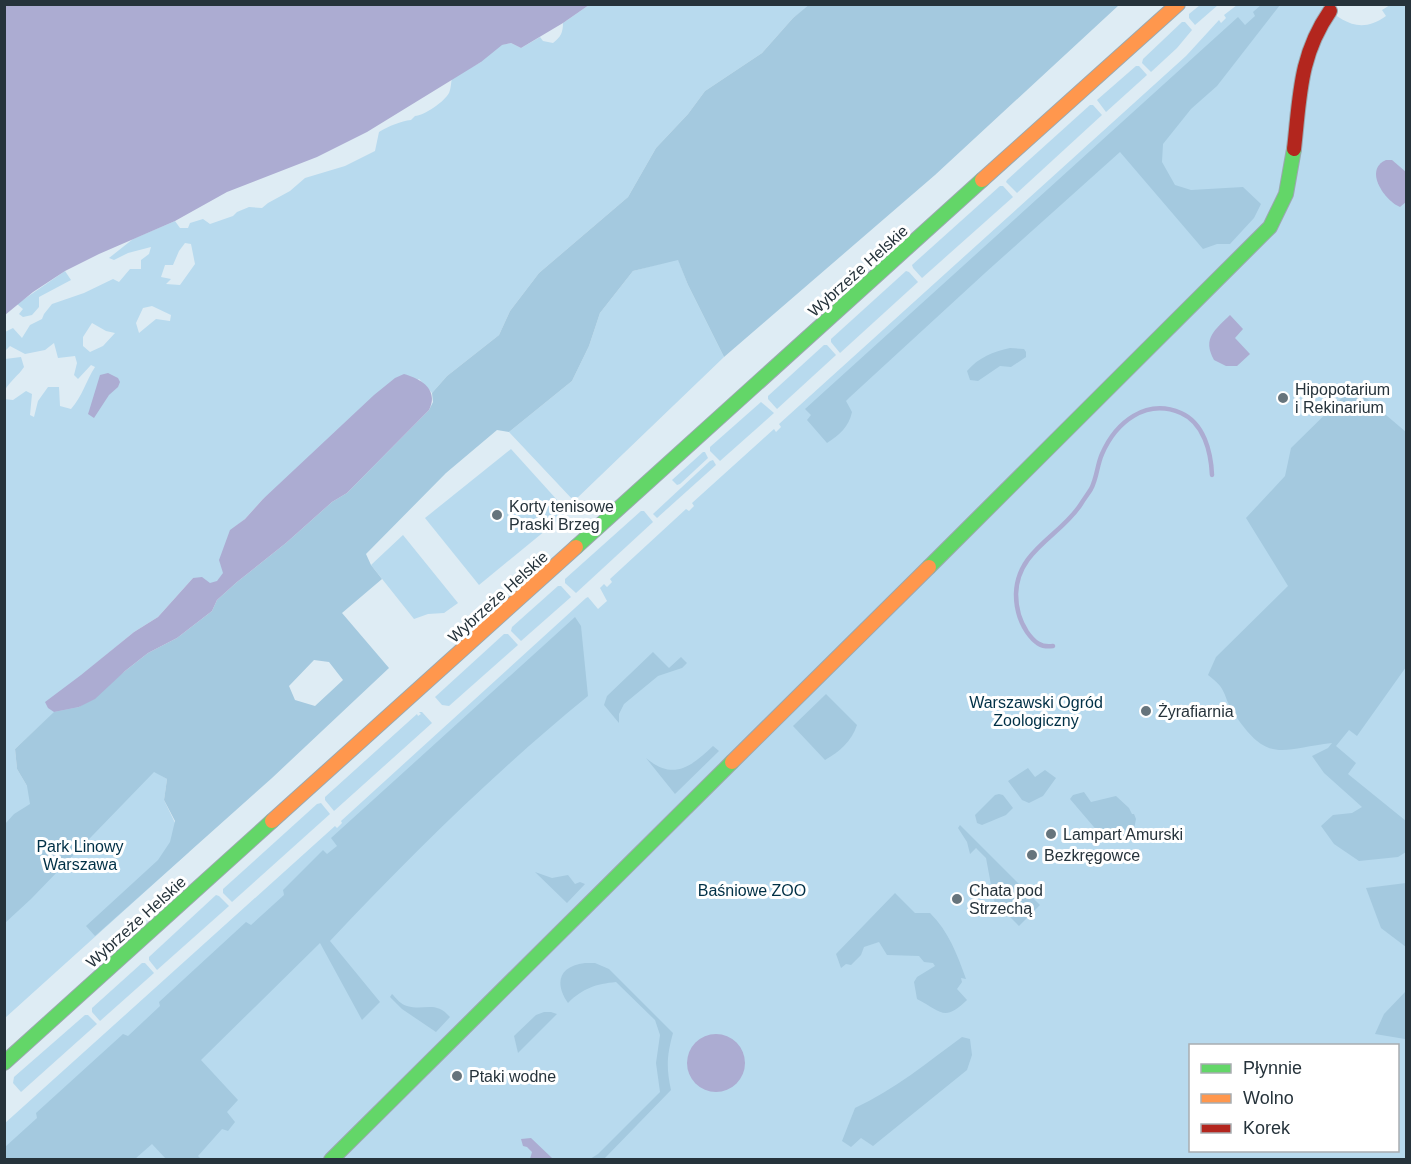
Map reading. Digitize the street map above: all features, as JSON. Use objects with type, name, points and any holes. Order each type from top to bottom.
[{"type":"main road","name":"Wybrzeże Helskie","points":[[4,1063],[1175,6]]},
{"type":"main road","points":[[331,1160],[1269,227],[1286,196],[1293,166],[1301,81],[1306,60],[1312,41],[1330,10]]},
{"type":"green space","name":"Park Linowy Warszawa","points":[[589,5],[810,5],[793,18],[762,53],[705,91],[688,114],[656,148],[628,197],[539,273],[510,311],[499,335],[447,376],[432,393],[419,379],[263,499],[235,527],[217,600],[193,578],[158,617],[134,632],[94,665],[79,707],[44,722],[15,749],[17,769],[27,786],[154,771],[167,779],[164,800],[189,852],[5,1018],[4,399],[13,400],[26,391],[32,394],[30,415],[34,417],[38,401],[48,387],[59,387],[60,406],[71,409],[95,367],[91,365],[78,379],[74,375],[77,363],[75,356],[58,358],[54,343],[45,350],[25,354],[10,346],[5,351],[5,332],[13,328],[22,338],[30,325],[42,319],[52,304],[84,293],[113,279],[119,282],[130,269],[141,269],[141,260],[149,254],[151,247],[128,253],[114,260],[109,258],[133,239],[175,221],[180,228],[188,228],[190,223],[203,219],[210,224],[233,216],[249,207],[262,208],[290,191],[305,178],[345,166],[375,151],[379,132],[424,114],[439,104],[449,93],[452,78],[481,62],[484,48],[511,43],[521,48],[540,37],[543,41],[553,43],[561,34],[563,23]],"holes":[[[185,243],[191,244],[195,264],[180,285],[166,284],[171,279],[161,277],[165,265],[173,265]],[[152,306],[171,315],[170,321],[156,319],[139,333],[136,323],[143,308]],[[92,323],[115,333],[103,346],[90,352],[83,346],[83,337]]]},
{"type":"green space","points":[[1200,5],[1218,5],[1195,25],[1189,18],[1189,14]]},
{"type":"green space","name":"Warszawski Ogród Zoologiczny","points":[[1237,5],[1323,5],[1338,17],[1361,25],[1386,16],[1382,10],[1390,5],[1406,5],[1406,1159],[5,1160],[4,1124],[335,826],[337,828],[342,823],[341,821],[586,598],[588,597],[598,609],[607,601],[600,588],[604,584],[607,587],[612,582],[610,579],[686,509],[689,511],[694,506],[692,503],[774,429],[776,432],[781,427],[779,424],[1186,56],[1219,20],[1221,23],[1226,18],[1224,15]]},
{"type":"green space","points":[[1182,22],[1185,22],[1192,30],[1177,48],[1151,72],[1142,63],[1143,59]]},
{"type":"green space","points":[[1136,66],[1139,66],[1147,75],[1106,112],[1097,100]]},
{"type":"green space","points":[[1090,105],[1093,105],[1102,115],[1017,193],[1006,182],[1007,180]]},
{"type":"green space","points":[[1000,186],[1003,186],[1013,197],[922,278],[912,265]]},
{"type":"green space","points":[[678,259],[688,285],[724,357],[574,501],[509,432],[572,381],[589,346],[600,313],[633,271]]},
{"type":"green space","points":[[65,271],[71,280],[39,297],[39,307],[32,315],[23,317],[19,314],[23,309],[17,304]]},
{"type":"green space","points":[[906,271],[918,282],[840,353],[831,339]]},
{"type":"green space","points":[[824,345],[827,345],[836,355],[777,409],[768,396]]},
{"type":"green space","points":[[21,357],[24,367],[5,390],[5,359]]},
{"type":"green space","points":[[761,402],[774,413],[720,461],[710,451],[710,447]]},
{"type":"green space","name":"Korty tenisowe Praski Brzeg","points":[[511,449],[568,512],[479,585],[425,518]]},
{"type":"green space","points":[[703,452],[708,458],[677,485],[672,480]]},
{"type":"green space","points":[[713,460],[716,465],[657,518],[653,514],[710,461]]},
{"type":"green space","points":[[641,511],[644,511],[653,522],[576,593],[565,583],[565,579]]},
{"type":"green space","points":[[403,535],[458,603],[444,613],[428,614],[414,619],[371,565]]},
{"type":"green space","points":[[558,586],[561,586],[571,597],[521,641],[511,631],[512,627]]},
{"type":"green space","points":[[504,634],[508,634],[518,645],[449,706],[442,705],[435,697]]},
{"type":"green space","points":[[419,712],[422,712],[432,723],[334,811],[325,797],[417,714],[418,716],[421,714]]},
{"type":"green space","points":[[321,803],[330,814],[232,902],[223,893],[223,889],[317,804]]},
{"type":"green space","points":[[216,895],[229,906],[157,970],[149,957]]},
{"type":"green space","points":[[142,963],[145,963],[154,973],[100,1021],[92,1012],[92,1008]]},
{"type":"green space","points":[[85,1015],[97,1024],[21,1092],[13,1083],[14,1077]]},
{"type":"shaded area","points":[[5,4],[589,5],[521,48],[511,43],[502,45],[481,62],[367,132],[317,157],[227,192],[175,221],[65,271],[33,292],[5,315]]},
{"type":"shaded area","points":[[810,4],[1119,5],[935,175],[724,357],[678,260],[633,271],[600,313],[589,346],[572,381],[509,432],[497,430],[446,473],[366,554],[382,579],[342,613],[389,668],[272,778],[95,936],[86,926],[158,860],[170,842],[175,821],[164,800],[167,779],[154,772],[5,923],[5,824],[14,814],[30,804],[27,786],[17,769],[15,749],[54,712],[79,707],[148,653],[177,638],[212,611],[217,600],[237,582],[332,502],[347,493],[429,410],[433,402],[432,393],[447,376],[499,335],[510,311],[539,273],[628,197],[656,148],[688,114],[705,91],[762,53],[793,18]],"holes":[[[314,660],[329,662],[343,680],[315,706],[295,700],[289,686]]]},
{"type":"shaded area","points":[[1262,4],[1280,5],[1217,86],[1191,109],[1163,144],[1162,162],[1175,185],[1191,190],[1243,187],[1261,204],[1254,218],[1230,244],[1217,244],[1203,249],[1120,152],[850,397],[846,401],[852,412],[849,422],[827,443],[807,420],[811,415],[805,409],[1238,17],[1245,25],[1255,16],[1253,12]]},
{"type":"shaded area","points":[[1386,160],[1392,160],[1406,172],[1406,202],[1400,207],[1388,199],[1376,178],[1379,165]]},
{"type":"shaded area","points":[[1230,315],[1243,329],[1235,338],[1250,354],[1237,366],[1226,366],[1214,360],[1209,346],[1212,335]]},
{"type":"shaded area","points":[[1010,348],[1024,349],[1026,357],[1011,367],[1000,366],[978,381],[970,380],[967,371],[976,362],[992,353]]},
{"type":"shaded area","points":[[108,373],[118,378],[120,382],[94,418],[88,414],[100,375]]},
{"type":"shaded area","points":[[404,374],[427,386],[432,397],[429,410],[347,493],[332,502],[237,582],[217,600],[212,611],[177,638],[148,653],[95,699],[79,707],[54,712],[48,708],[45,702],[134,632],[158,617],[193,578],[202,577],[210,583],[217,581],[223,573],[219,560],[230,530],[245,519],[263,499],[374,395],[395,378]]},
{"type":"shaded area","points":[[1353,387],[1406,432],[1406,667],[1357,736],[1349,730],[1336,746],[1356,763],[1348,774],[1406,821],[1406,852],[1398,857],[1359,861],[1334,844],[1321,826],[1333,815],[1352,813],[1362,807],[1324,773],[1312,756],[1328,748],[1332,743],[1287,750],[1266,747],[1245,729],[1233,712],[1222,689],[1208,675],[1216,657],[1288,586],[1246,518],[1285,476],[1291,448]]},
{"type":"shaded area","points":[[575,617],[581,626],[588,696],[455,814],[330,941],[380,1002],[362,1020],[320,943],[201,1060],[238,1100],[227,1112],[235,1122],[228,1131],[222,1129],[198,1156],[201,1159],[166,1159],[152,1144],[135,1159],[5,1159],[5,1147],[37,1118],[36,1113],[123,1034],[128,1036],[160,1006],[159,1002],[246,922],[251,925],[284,895],[283,890],[323,850],[327,854],[337,846],[331,838]]},
{"type":"shaded area","points":[[653,652],[669,668],[681,657],[687,663],[682,668],[658,676],[624,704],[619,714],[619,723],[604,705],[607,696]]},
{"type":"shaded area","points":[[826,694],[857,725],[852,736],[844,745],[825,760],[793,726]]},
{"type":"shaded area","points":[[713,746],[719,751],[675,794],[646,758],[665,769],[673,770],[689,765]]},
{"type":"shaded area","points":[[1028,768],[1035,777],[1045,770],[1056,778],[1043,796],[1029,803],[1022,800],[1008,781]]},
{"type":"shaded area","points":[[1084,792],[1091,802],[1116,796],[1134,814],[1136,819],[1134,829],[1115,840],[1105,840],[1070,799],[1073,795]]},
{"type":"shaded area","points":[[995,795],[1003,795],[1013,808],[1006,815],[982,825],[977,823],[975,815]]},
{"type":"shaded area","points":[[960,825],[1040,905],[1019,926],[994,901],[986,858],[976,848],[970,854],[967,842],[958,828]]},
{"type":"shaded area","points":[[535,872],[552,878],[568,875],[575,884],[580,882],[585,884],[567,903]]},
{"type":"shaded area","points":[[1406,883],[1406,947],[1381,928],[1366,888]]},
{"type":"shaded area","points":[[895,893],[915,913],[930,913],[952,944],[966,979],[961,978],[962,982],[957,989],[967,1000],[953,1011],[943,1013],[917,999],[914,982],[917,977],[935,966],[933,963],[924,962],[919,956],[887,955],[879,942],[864,947],[861,955],[851,965],[846,964],[841,968],[836,954]]},
{"type":"shaded area","points":[[585,963],[595,963],[609,969],[673,1033],[668,1061],[671,1090],[604,1159],[590,1159],[598,1154],[660,1092],[656,1063],[660,1035],[655,1020],[616,982],[590,988],[568,1003],[561,989],[562,977],[569,968]]},
{"type":"shaded area","points":[[1406,991],[1406,1038],[1375,1034],[1384,1014]]},
{"type":"shaded area","points":[[392,994],[405,1005],[435,1007],[450,1017],[436,1032],[402,1009],[390,997]]},
{"type":"shaded area","points":[[544,1012],[557,1014],[518,1053],[514,1036],[536,1015]]},
{"type":"shaded area","points":[[710,1034],[722,1034],[737,1042],[745,1057],[745,1069],[737,1084],[722,1092],[710,1092],[695,1084],[687,1069],[687,1057],[695,1042]]},
{"type":"shaded area","points":[[962,1037],[970,1039],[972,1055],[967,1070],[873,1146],[861,1138],[851,1147],[842,1141],[855,1108],[897,1084]]},
{"type":"shaded area","points":[[531,1138],[553,1159],[530,1159],[532,1152],[523,1146],[521,1139]]},
{"type":"waterway","points":[[1053,646],[1038,644],[1024,627],[1017,604],[1018,579],[1024,566],[1041,544],[1073,515],[1089,493],[1102,454],[1115,432],[1124,423],[1144,411],[1168,409],[1181,413],[1201,431],[1208,448],[1212,475]]},
{"type":"traffic: fast","points":[[929,567],[1270,227],[1286,194],[1294,149]]},
{"type":"traffic: fast","points":[[576,547],[982,180]]},
{"type":"traffic: fast","points":[[331,1160],[732,762]]},
{"type":"traffic: fast","points":[[4,1063],[272,821]]},
{"type":"traffic: slow","points":[[982,180],[1178,4]]},
{"type":"traffic: slow","points":[[272,821],[576,547]]},
{"type":"traffic: slow","points":[[732,762],[929,567]]},
{"type":"traffic: jam","points":[[1294,149],[1300,94],[1307,61],[1312,44],[1330,11]]},
{"type":"place","name":"Hipopotarium i Rekinarium","points":[[1283,398]]},
{"type":"place","name":"Korty tenisowe Praski Brzeg","points":[[497,515]]},
{"type":"place","name":"Żyrafiarnia","points":[[1146,711]]},
{"type":"place","name":"Lampart Amurski","points":[[1051,834]]},
{"type":"place","name":"Bezkręgowce","points":[[1032,855]]},
{"type":"place","name":"Chata pod Strzechą","points":[[957,899]]},
{"type":"place","name":"Ptaki wodne","points":[[457,1076]]},
{"type":"park label","name":"Baśniowe ZOO","points":[[752,890]]}]
